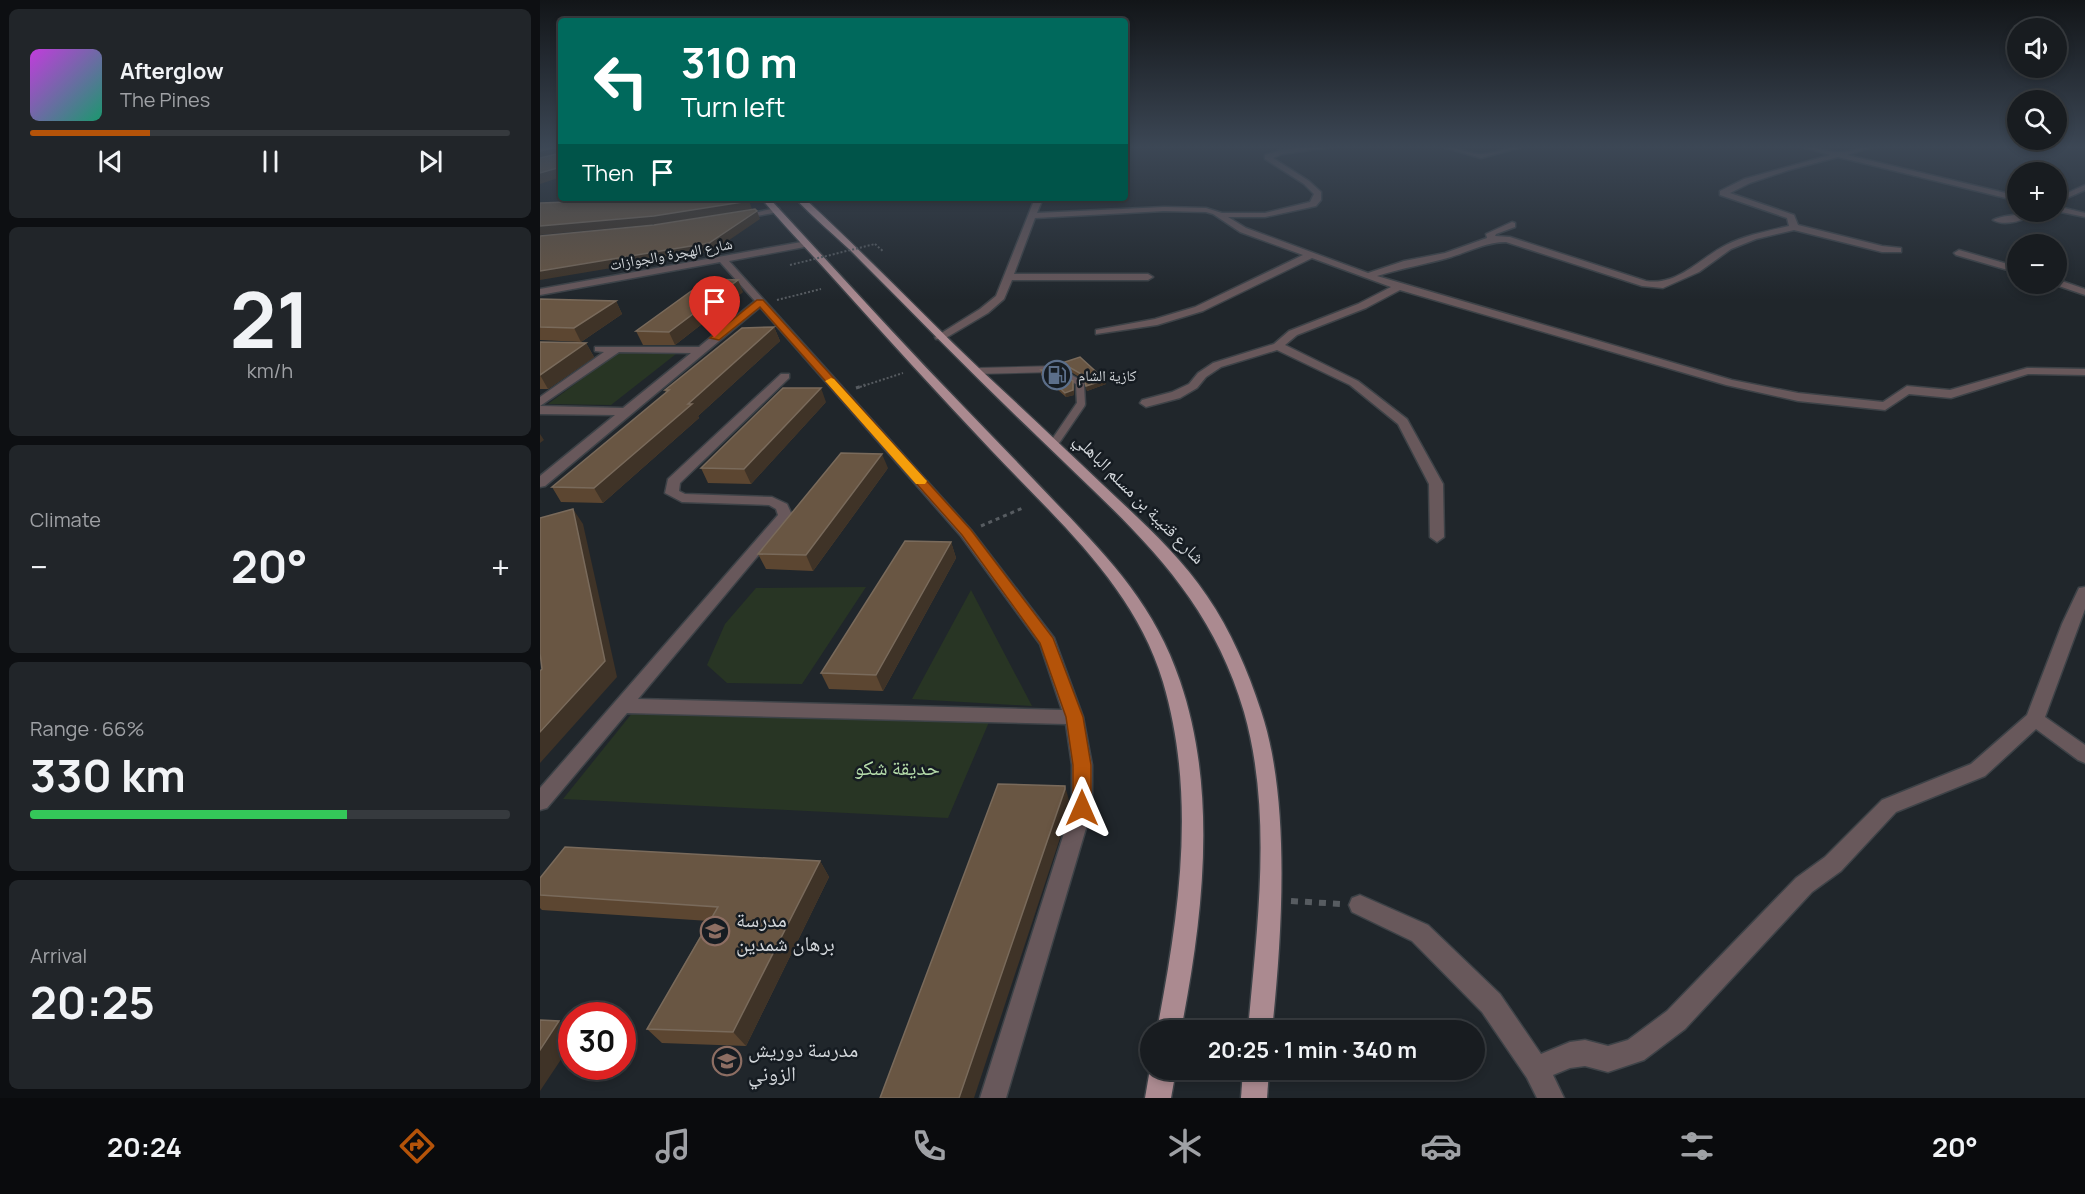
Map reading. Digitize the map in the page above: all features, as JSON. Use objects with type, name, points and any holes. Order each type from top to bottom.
[{"type":"main road","points":[[768,201],[920,368],[1104,561],[1130,594],[1152,633],[1170,677],[1184,729],[1192,789],[1193,858],[1186,939],[1171,1020]]},
{"type":"main road","name":"شارع قتيبة بن مسلم الباهلي","points":[[802,201],[863,256],[940,337],[1156,543],[1181,570],[1204,602],[1224,637],[1242,677],[1256,723],[1266,775],[1271,833],[1271,900],[1261,1020]]},
{"type":"main road","points":[[1158,1098],[1161,1080]]},
{"type":"main road","points":[[1254,1098],[1255,1080]]},
{"type":"street","points":[[1032,216],[1186,209],[1206,210],[1222,215],[1266,215],[1313,204],[1317,197]]},
{"type":"street","points":[[1733,197],[1791,217],[1794,227]]},
{"type":"street","points":[[940,337],[984,311],[1000,297],[1006,277],[1039,201]]},
{"type":"street","points":[[734,218],[776,210]]},
{"type":"street","points":[[2067,211],[2085,215]]},
{"type":"street","points":[[1222,215],[1231,224],[1243,230],[1399,287],[1730,383],[1798,397],[1885,406],[1908,390],[1951,394],[2027,371],[2085,372]]},
{"type":"street","points":[[1997,220],[2007,220]]},
{"type":"street","points":[[1492,239],[1490,234],[1512,225]]},
{"type":"street","points":[[1370,276],[1407,263],[1447,255],[1492,239],[1518,241],[1645,284],[1660,286],[1696,270],[1728,247],[1753,237],[1794,227],[1882,249],[1898,250]]},
{"type":"street","name":"شارع الهجرة والجوازات","points":[[540,292],[807,244]]},
{"type":"street","points":[[1959,253],[2007,267]]},
{"type":"street","points":[[1100,332],[1157,322],[1189,313],[1309,256]]},
{"type":"street","points":[[723,260],[966,532],[1047,642],[1074,717],[1082,765],[1082,808],[993,1098]]},
{"type":"street","points":[[1006,277],[1148,277]]},
{"type":"street","points":[[2067,286],[2085,292]]},
{"type":"street","points":[[1146,403],[1176,395],[1193,386],[1202,375],[1217,365],[1278,346],[1293,333],[1362,306],[1399,287]]},
{"type":"street","points":[[540,483],[700,350],[761,303]]},
{"type":"street","points":[[1278,346],[1354,383],[1403,422],[1436,484],[1437,537]]},
{"type":"street","points":[[599,349],[700,350]]},
{"type":"street","points":[[540,402],[615,350]]},
{"type":"street","points":[[540,802],[785,515],[783,507],[772,501],[682,498],[672,493],[673,482],[785,376]]},
{"type":"street","points":[[540,410],[627,412]]},
{"type":"street","points":[[1536,1070],[1570,1054],[1585,1053],[1608,1059],[1635,1052],[1676,1020],[1730,966],[1804,885],[1833,864],[1888,806],[1978,770],[2035,719],[2070,624],[2085,592]]},
{"type":"street","points":[[622,706],[1074,717]]},
{"type":"street","points":[[2035,719],[2085,755]]},
{"type":"street","points":[[1360,905],[1420,933],[1491,1003],[1536,1070],[1551,1098]]},
{"type":"lane","points":[[976,371],[1055,369],[1080,383],[1082,404],[1053,445]]},
{"type":"path","points":[[790,265],[875,244],[884,252]]},
{"type":"path","points":[[761,303],[820,289]]},
{"type":"path","points":[[841,393],[920,368]]},
{"type":"path","points":[[966,532],[1025,507]]},
{"type":"path","points":[[1271,900],[1360,905]]},
{"type":"green space","points":[[617,353],[676,354],[611,405],[548,404]]},
{"type":"green space","points":[[866,587],[802,684],[727,683],[707,665],[725,624],[756,588]]},
{"type":"green space","points":[[971,590],[1032,706],[912,699]]},
{"type":"green space","name":"حديقة شكو","points":[[633,712],[989,722],[948,818],[563,799]]},
{"type":"building","points":[[749,201],[654,216],[540,226],[540,203]]},
{"type":"building","points":[[755,209],[757,211],[709,243],[540,271],[540,236],[654,225]]},
{"type":"building","points":[[708,279],[738,280],[669,332],[636,331]]},
{"type":"building","points":[[540,299],[616,301],[574,328],[540,327]]},
{"type":"building","points":[[774,327],[688,404],[692,404],[594,488],[552,487],[669,390],[665,390],[742,328]]},
{"type":"building","points":[[540,342],[586,343],[540,375]]},
{"type":"building","points":[[1080,357],[1105,380],[1086,386],[1083,375],[1062,363]]},
{"type":"building","points":[[1041,370],[1053,370],[1073,381],[1073,390],[1065,393]]},
{"type":"building","points":[[783,388],[821,388],[744,469],[701,468]]},
{"type":"building","points":[[841,453],[882,454],[806,555],[758,554]]},
{"type":"building","points":[[573,509],[605,661],[540,732],[540,671],[542,669],[540,518]]},
{"type":"building","points":[[905,541],[951,542],[876,675],[821,673]]},
{"type":"building","points":[[998,784],[1065,786],[1065,789],[959,1098],[880,1098]]},
{"type":"building","points":[[565,847],[820,861],[733,1032],[647,1029],[718,907],[540,895],[540,878]]},
{"type":"building","points":[[540,1020],[558,1021],[558,1023],[540,1050]]},
{"type":"slow traffic","points":[[831,381],[920,481]]},
{"type":"place","name":"كازية الشام","points":[[1057,375]]},
{"type":"place","name":"مدرسة برهان شمدين","points":[[715,931]]},
{"type":"place","name":"مدرسة دوريش الزوني","points":[[727,1061]]},
{"type":"route","points":[[715,338],[760,302],[966,532],[1047,642],[1074,717],[1082,765],[1082,808]]}]
